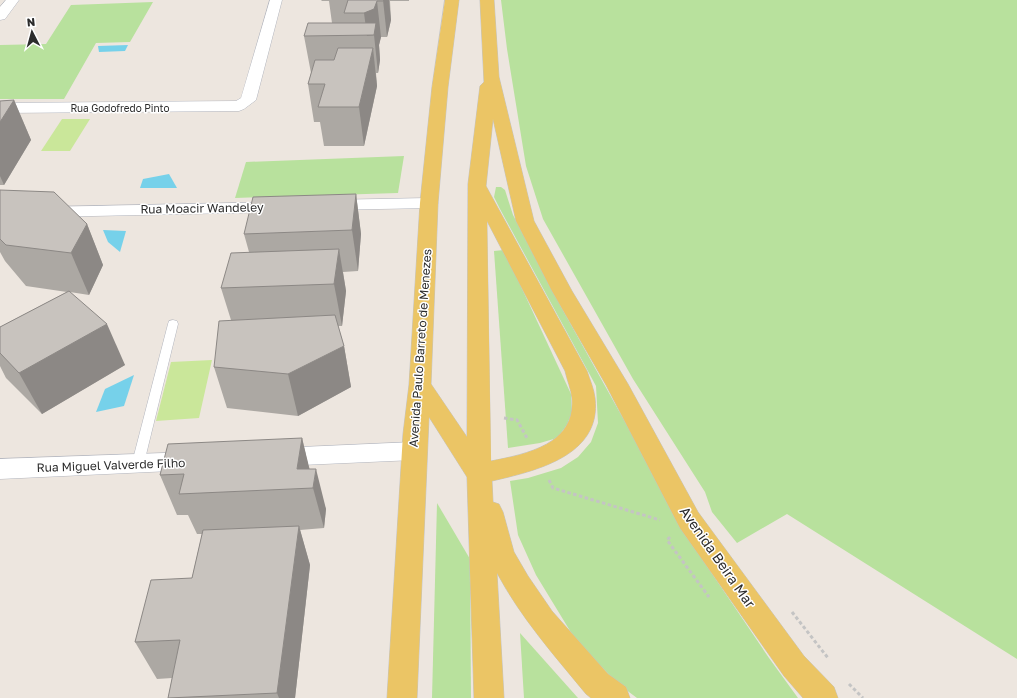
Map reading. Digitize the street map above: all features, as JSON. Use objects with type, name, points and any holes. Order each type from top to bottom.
[{"type":"main road","name":"Avenida Paulo Barreto de Menezes","points":[[402,698],[414,451],[420,385],[429,203],[440,87],[452,0]]},
{"type":"main road","points":[[487,0],[490,77],[486,98],[477,184],[479,474],[489,698]]},
{"type":"main road","name":"Avenida Beira Mar","points":[[490,77],[525,221],[562,291],[617,384],[689,520],[794,666],[822,698]]},
{"type":"main road","points":[[477,184],[581,383],[584,411],[580,428],[571,440],[552,454],[527,463],[479,474]]},
{"type":"main road","points":[[420,385],[479,474],[501,554],[518,585],[542,620],[597,684],[615,698]]},
{"type":"street","points":[[0,16],[13,0]]},
{"type":"street","name":"Rua Godofredo Pinto","points":[[0,108],[239,106],[248,100],[276,0]]},
{"type":"street","name":"Rua Moacir Wandeley","points":[[0,213],[429,203]]},
{"type":"street","points":[[256,458],[414,451]]},
{"type":"street","name":"Rua Miguel Valverde Filho","points":[[0,469],[217,460]]},
{"type":"lane","points":[[138,463],[173,324]]},
{"type":"path","points":[[538,459],[553,488],[664,522],[689,520]]},
{"type":"path","points":[[790,610],[829,659]]},
{"type":"path","points":[[844,678],[863,698]]},
{"type":"green space","points":[[501,0],[1017,0],[1017,659],[787,514],[737,543],[712,512],[705,492],[633,379],[543,219],[526,166],[507,49]]},
{"type":"green space","points":[[153,2],[130,42],[96,43],[64,99],[0,99],[0,45],[46,44],[71,5]]},
{"type":"green space","points":[[62,119],[90,119],[70,151],[41,151]]},
{"type":"green space","points":[[404,156],[398,193],[235,198],[246,162]]},
{"type":"green space","points":[[496,187],[501,187],[505,190],[513,215],[560,305],[698,553],[798,698],[637,698],[617,683],[575,639],[536,575],[518,535],[510,481],[528,478],[561,468],[578,457],[591,442],[598,423],[596,386],[500,209],[494,197]]},
{"type":"green space","points":[[504,250],[571,394],[572,412],[567,425],[557,438],[540,443],[508,448],[494,251]]},
{"type":"green space","points":[[212,360],[199,418],[156,421],[171,362]]},
{"type":"green space","points":[[437,503],[470,559],[471,698],[432,698]]},
{"type":"green space","points":[[520,633],[578,698],[524,698]]},
{"type":"water","points":[[128,45],[125,51],[99,52],[98,46]]},
{"type":"water","points":[[169,174],[177,188],[140,188],[143,179]]},
{"type":"water","points":[[103,230],[126,231],[120,252],[108,242]]},
{"type":"water","points":[[134,375],[124,406],[96,412],[105,389]]},
{"type":"building","points":[[348,0],[384,0],[377,1],[374,9],[364,13],[344,13]]},
{"type":"building","points":[[308,23],[376,23],[374,35],[304,36]]},
{"type":"building","points":[[338,48],[373,48],[359,107],[318,107],[325,84],[308,84],[315,60],[334,60]]},
{"type":"building","points":[[14,100],[0,122],[0,101]]},
{"type":"building","points":[[0,190],[54,192],[87,224],[71,253],[6,245],[0,239]]},
{"type":"building","points":[[356,194],[352,230],[244,234],[253,197]]},
{"type":"building","points":[[339,249],[334,284],[221,288],[231,253]]},
{"type":"building","points":[[69,291],[107,324],[19,373],[0,353],[0,327]]},
{"type":"building","points":[[335,315],[344,346],[288,374],[214,367],[219,321]]},
{"type":"building","points":[[302,438],[297,469],[316,469],[313,488],[179,494],[184,474],[160,475],[168,444]]},
{"type":"building","points":[[299,526],[277,693],[168,698],[180,640],[135,642],[151,580],[192,578],[203,530]]}]
